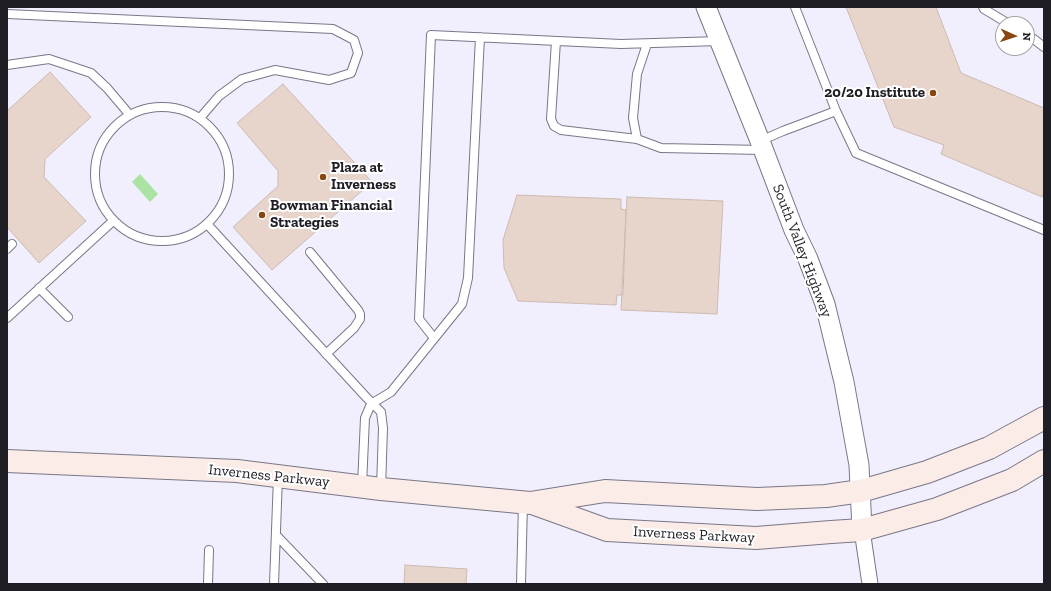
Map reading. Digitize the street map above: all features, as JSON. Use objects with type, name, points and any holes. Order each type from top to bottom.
[{"type":"main road","name":"Inverness Parkway","points":[[7,461],[237,471],[371,487],[527,502],[605,491],[757,499],[826,496],[861,491],[927,472],[989,448],[1044,418]]},
{"type":"main road","name":"Inverness Parkway","points":[[527,502],[607,530],[756,538],[862,530],[937,509],[1012,480],[1044,461]]},
{"type":"street","name":"South Valley Highway","points":[[706,7],[794,230],[808,258],[825,304],[844,382],[860,465],[862,530]]},
{"type":"street","points":[[862,530],[870,584]]},
{"type":"lane","points":[[795,7],[836,111],[856,153],[1044,230]]},
{"type":"lane","points":[[983,7],[996,16]]},
{"type":"lane","points":[[7,14],[333,29],[354,40],[358,53],[351,73],[329,80],[275,70],[242,79],[219,96],[200,118]]},
{"type":"lane","points":[[434,338],[419,319],[431,35],[621,44],[720,41]]},
{"type":"lane","points":[[371,487],[365,418],[371,404],[391,392],[462,304],[468,278],[480,38]]},
{"type":"lane","points":[[1035,40],[1044,47]]},
{"type":"lane","points":[[556,41],[551,119],[554,126],[562,130],[637,139],[661,148],[762,146],[783,131],[836,111]]},
{"type":"lane","points":[[637,139],[633,118],[637,74],[647,44]]},
{"type":"lane","points":[[7,65],[49,60],[92,74],[107,88],[129,114]]},
{"type":"lane","points":[[165,106],[184,109],[200,118],[215,132],[225,150],[230,170],[228,190],[220,208],[207,224],[190,236],[170,241],[149,241],[129,234],[113,221],[101,204],[95,184],[95,163],[101,144],[113,127],[129,114],[147,107],[165,106]]},
{"type":"lane","points":[[7,318],[113,221]]},
{"type":"lane","points":[[207,224],[381,412],[383,428],[371,487]]},
{"type":"lane","points":[[310,252],[360,314],[360,319],[354,328],[326,354]]},
{"type":"lane","points":[[39,288],[68,317]]},
{"type":"lane","points":[[274,584],[278,476]]},
{"type":"lane","points":[[521,584],[527,502]]},
{"type":"lane","points":[[276,535],[322,584]]},
{"type":"lane","points":[[208,584],[209,550]]},
{"type":"green space","points":[[140,174],[158,194],[150,202],[132,182]]},
{"type":"building","points":[[846,7],[936,7],[961,73],[1044,108],[1044,192],[1042,197],[941,154],[944,145],[894,127]]},
{"type":"building","points":[[50,72],[91,117],[45,159],[44,177],[86,221],[39,263],[7,227],[7,111]]},
{"type":"building","name":"Plaza at Inverness","points":[[283,84],[372,182],[272,270],[233,227],[278,186],[278,171],[237,123]]},
{"type":"building","points":[[517,195],[621,199],[621,209],[626,210],[623,295],[617,295],[616,305],[518,301],[504,268],[503,240]]},
{"type":"building","points":[[627,197],[723,201],[717,314],[621,310]]},
{"type":"building","points":[[405,565],[467,569],[466,584],[404,584]]},
{"type":"place","name":"20/20 Institute","points":[[933,93]]},
{"type":"place","name":"Plaza at Inverness","points":[[323,177]]},
{"type":"place","name":"Bowman Financial Strategies","points":[[262,215]]}]
